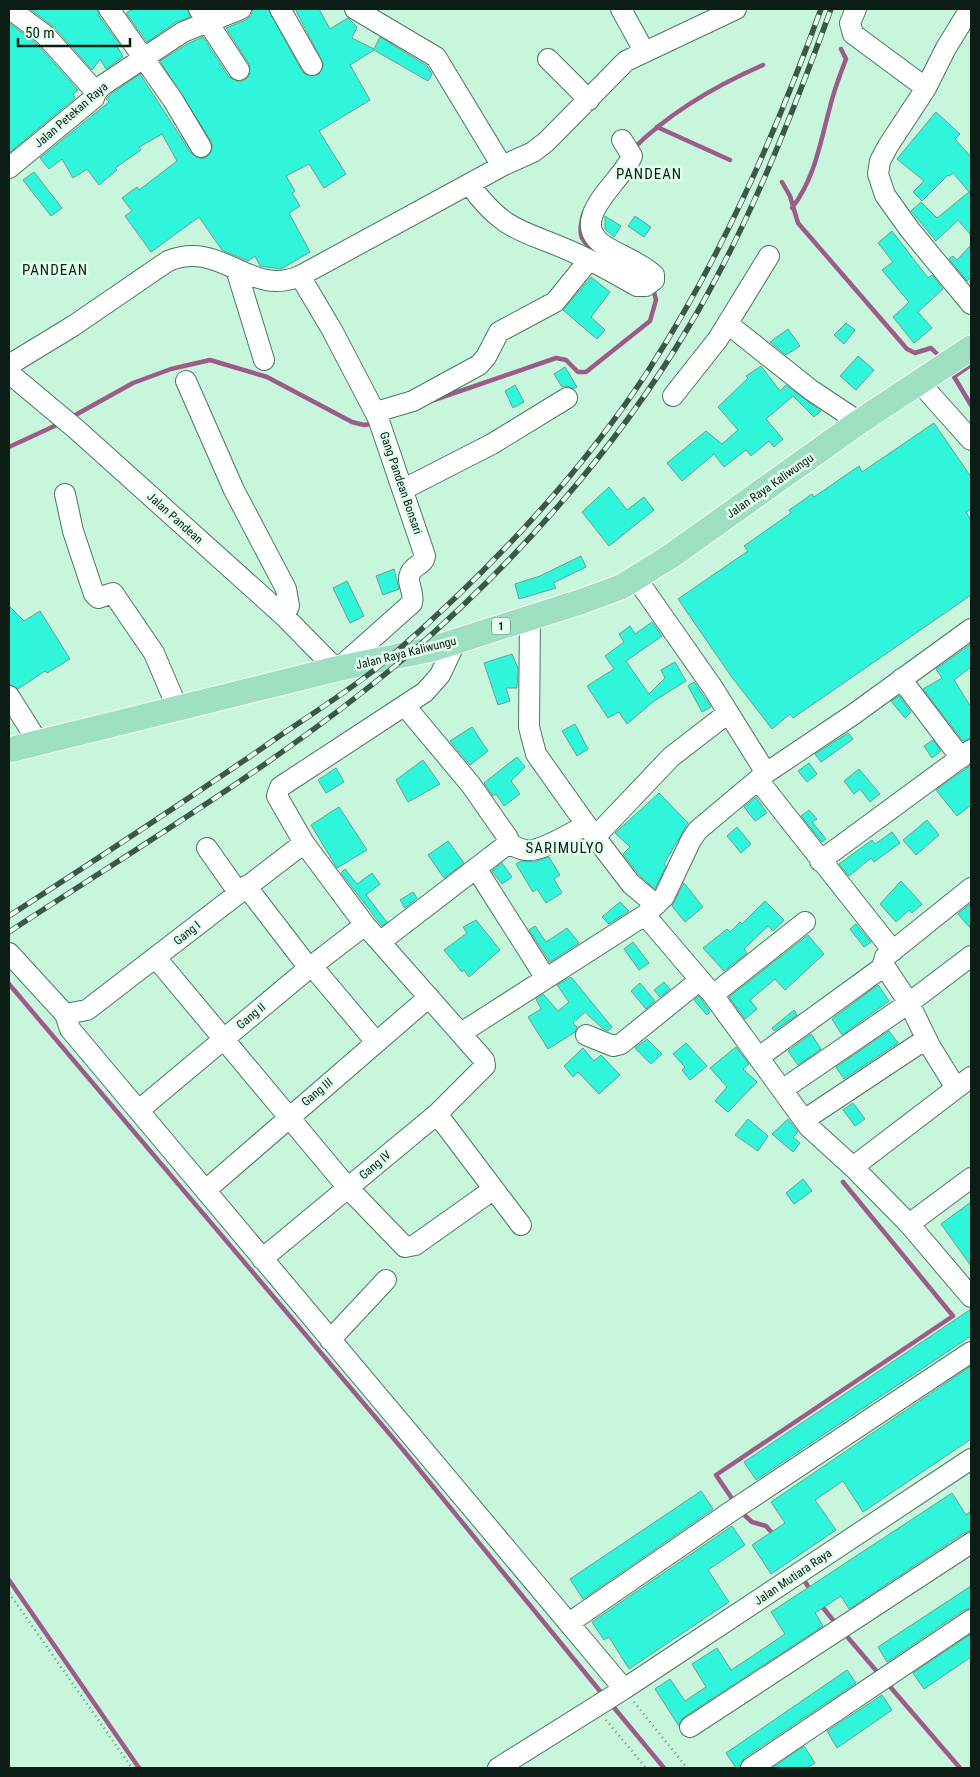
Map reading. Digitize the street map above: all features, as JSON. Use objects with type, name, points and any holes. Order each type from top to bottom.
[{"type":"main road","name":"Jalan Raya Kaliwungu","points":[[9,750],[177,707],[337,669],[386,660],[456,641],[530,616],[583,601],[620,587],[671,556],[859,422],[971,348]]},
{"type":"street","points":[[10,9],[45,35],[96,92]]},
{"type":"street","points":[[109,9],[173,100],[202,147]]},
{"type":"street","name":"Jalan Petekan Raya","points":[[9,168],[94,98],[96,92],[203,16],[241,9]]},
{"type":"street","points":[[280,9],[312,65]]},
{"type":"street","points":[[355,9],[436,56],[502,166]]},
{"type":"street","points":[[621,9],[644,52]]},
{"type":"street","points":[[9,365],[73,326],[168,261],[182,255],[192,254],[214,259],[263,280],[279,282],[300,276],[502,166],[533,152],[589,100],[626,61],[736,9]]},
{"type":"street","points":[[856,9],[850,23],[853,34],[909,78],[926,88]]},
{"type":"street","points":[[970,9],[946,48],[926,88],[880,160],[878,174],[884,194],[910,230],[971,304]]},
{"type":"street","points":[[203,16],[239,70]]},
{"type":"street","points":[[548,59],[589,100]]},
{"type":"street","points":[[470,185],[485,206],[506,224],[525,234],[589,260],[637,286],[648,285],[655,278],[654,275],[604,245],[594,236],[591,226],[598,204],[629,163],[627,147]]},
{"type":"street","points":[[673,396],[728,324],[770,256]]},
{"type":"street","points":[[379,420],[479,365],[486,357],[500,332],[556,302],[589,260]]},
{"type":"street","points":[[236,270],[264,360]]},
{"type":"street","name":"Gang Pandean Bonsari","points":[[300,276],[379,420],[404,489],[425,556],[423,562],[410,574],[409,579],[414,592],[412,603],[337,669]]},
{"type":"street","points":[[728,324],[811,390],[859,422]]},
{"type":"street","points":[[936,372],[971,440]]},
{"type":"street","name":"Jalan Pandean","points":[[9,373],[76,429],[284,616],[337,669]]},
{"type":"street","points":[[186,381],[234,490],[286,589],[289,606],[284,616]]},
{"type":"street","points":[[404,489],[492,444],[567,398]]},
{"type":"street","points":[[65,494],[73,531],[94,594],[98,598],[114,593],[154,653],[177,707]]},
{"type":"street","points":[[636,578],[728,713],[762,776],[888,959],[926,1038],[964,1083],[853,1166]]},
{"type":"street","points":[[530,616],[529,727],[536,754],[590,831],[651,909],[700,980],[759,1056],[804,1120],[853,1166],[909,1224],[965,1275],[971,1296]]},
{"type":"street","points":[[456,641],[435,681],[405,706],[278,791],[278,800],[304,843],[365,925],[461,1032],[651,909],[664,897],[694,835],[762,776],[854,714],[901,678],[971,629]]},
{"type":"street","points":[[820,861],[966,754],[901,678]]},
{"type":"street","points":[[9,696],[38,742]]},
{"type":"street","points":[[380,942],[507,843],[508,838],[471,785],[405,706]]},
{"type":"street","points":[[507,843],[526,851],[590,831],[671,757],[728,713]]},
{"type":"street","name":"Gang I","points":[[65,1014],[87,1010],[304,843]]},
{"type":"street","points":[[207,848],[376,1042]]},
{"type":"street","points":[[476,868],[546,977]]},
{"type":"street","points":[[759,1056],[888,959],[971,888]]},
{"type":"street","points":[[713,995],[805,922]]},
{"type":"street","name":"Gang II","points":[[139,1110],[310,967],[365,925]]},
{"type":"street","points":[[9,953],[65,1014],[70,1029],[569,1623],[608,1699]]},
{"type":"street","points":[[782,1090],[909,1003],[971,956]]},
{"type":"street","points":[[156,958],[348,1188],[402,1245],[408,1248],[494,1189]]},
{"type":"street","points":[[586,1035],[613,1046],[620,1044],[700,980]]},
{"type":"street","name":"Gang III","points":[[206,1189],[429,997]]},
{"type":"street","name":"Gang IV","points":[[262,1259],[437,1114],[485,1066],[484,1060],[461,1032]]},
{"type":"street","points":[[804,1120],[926,1038]]},
{"type":"street","points":[[437,1114],[520,1226]]},
{"type":"street","points":[[909,1224],[971,1178]]},
{"type":"street","points":[[330,1340],[386,1280]]},
{"type":"street","points":[[569,1623],[971,1352]]},
{"type":"street","name":"Jalan Mutiara Raya","points":[[498,1768],[608,1699],[971,1459]]},
{"type":"street","points":[[690,1727],[971,1543]]},
{"type":"street","points":[[751,1768],[971,1620]]},
{"type":"path","points":[[9,1593],[132,1768]]},
{"type":"path","points":[[608,1699],[646,1768]]},
{"type":"path","points":[[608,1699],[687,1768]]},
{"type":"building","points":[[30,9],[97,9],[99,16],[120,45],[117,46],[123,57],[106,69],[100,59],[92,70],[54,27]]},
{"type":"building","points":[[133,9],[187,9],[190,17],[176,22],[147,42],[126,13]]},
{"type":"building","points":[[253,9],[268,9],[306,75],[318,75],[324,65],[295,9],[319,9],[330,29],[348,18],[357,27],[352,38],[374,49],[380,37],[427,66],[432,74],[428,81],[374,50],[350,65],[370,100],[319,131],[346,174],[324,188],[309,164],[286,176],[295,191],[292,193],[300,206],[289,213],[310,252],[281,269],[260,266],[255,256],[248,261],[222,250],[199,217],[151,252],[125,216],[132,211],[122,198],[137,187],[139,190],[177,161],[162,134],[139,147],[141,150],[115,168],[117,170],[99,185],[87,169],[73,178],[62,159],[49,169],[40,158],[109,102],[106,99],[111,94],[140,74],[191,153],[201,159],[207,157],[213,147],[211,141],[160,61],[189,43],[203,37],[229,77],[239,82],[245,80],[250,75],[249,64],[226,28],[246,20],[251,16]]},
{"type":"building","points":[[9,23],[37,44],[78,90],[73,94],[75,98],[9,153]]},
{"type":"building","points":[[936,112],[960,134],[955,139],[971,157],[971,235],[958,220],[936,241],[911,211],[921,202],[937,218],[969,192],[953,173],[948,175],[922,201],[913,192],[924,181],[897,159]]},
{"type":"building","points":[[34,172],[62,208],[51,216],[23,180]]},
{"type":"building","points":[[605,216],[621,226],[614,237],[605,229]]},
{"type":"building","points":[[635,216],[651,227],[644,237],[628,226]]},
{"type":"building","points":[[892,231],[928,278],[932,275],[943,289],[918,312],[932,328],[914,343],[893,317],[909,302],[882,270],[893,262],[878,243]]},
{"type":"building","points":[[971,245],[971,277],[967,281],[949,259],[953,256],[957,260]]},
{"type":"building","points":[[591,277],[610,292],[591,317],[605,330],[597,339],[563,310]]},
{"type":"building","points":[[846,323],[855,330],[844,344],[834,335]]},
{"type":"building","points":[[788,329],[800,346],[786,355],[770,342]]},
{"type":"building","points":[[858,356],[874,370],[856,390],[840,376]]},
{"type":"building","points":[[761,366],[780,391],[786,385],[821,411],[814,417],[793,396],[766,419],[783,439],[774,447],[769,441],[751,456],[746,450],[724,467],[714,454],[682,481],[667,463],[706,431],[722,444],[738,430],[718,407],[748,378],[746,376]]},
{"type":"building","points":[[565,367],[577,387],[574,389],[567,386],[562,387],[554,374]]},
{"type":"building","points":[[515,385],[524,402],[513,408],[505,391]]},
{"type":"building","points":[[934,423],[971,477],[971,509],[966,512],[971,520],[971,595],[793,718],[790,714],[772,729],[731,676],[678,599],[748,551],[744,546],[791,513],[789,510],[812,494],[814,497],[859,466],[862,472]]},
{"type":"building","points":[[609,487],[627,510],[644,497],[654,510],[609,546],[582,512]]},
{"type":"building","points":[[581,556],[586,567],[553,583],[556,588],[519,599],[515,584],[540,576]]},
{"type":"building","points":[[394,569],[399,589],[383,595],[376,576]]},
{"type":"building","points":[[347,581],[364,616],[350,623],[333,588]]},
{"type":"building","points":[[9,606],[24,621],[40,611],[70,659],[47,673],[45,671],[18,689],[9,684]]},
{"type":"building","points":[[652,622],[662,636],[626,661],[649,694],[665,678],[661,670],[675,662],[686,681],[654,701],[627,724],[619,712],[608,718],[587,686],[614,669],[605,656],[624,642],[619,634],[630,626],[635,634]]},
{"type":"building","points":[[971,644],[971,667],[954,680],[971,707],[971,738],[963,741],[923,689],[942,678],[936,669]]},
{"type":"building","points":[[512,654],[518,668],[517,688],[506,688],[510,701],[498,705],[484,663]]},
{"type":"building","points":[[694,682],[711,707],[702,712],[688,686]]},
{"type":"building","points":[[899,696],[911,712],[905,718],[891,701]]},
{"type":"building","points":[[575,724],[588,749],[577,756],[562,731]]},
{"type":"building","points":[[472,727],[488,751],[470,765],[450,741]]},
{"type":"building","points":[[848,733],[853,739],[821,762],[815,754]]},
{"type":"building","points":[[933,740],[941,751],[932,758],[924,746]]},
{"type":"building","points":[[517,757],[525,767],[511,781],[520,794],[504,806],[496,794],[493,796],[484,783]]},
{"type":"building","points":[[423,760],[440,784],[408,802],[396,780]]},
{"type":"building","points":[[809,763],[817,774],[807,782],[798,771]]},
{"type":"building","points":[[971,765],[971,805],[957,816],[936,790]]},
{"type":"building","points":[[336,768],[344,782],[326,793],[318,780]]},
{"type":"building","points":[[859,769],[880,794],[870,802],[860,789],[854,794],[844,781]]},
{"type":"building","points":[[659,793],[688,823],[664,864],[666,866],[655,889],[640,876],[623,854],[630,847],[615,833]]},
{"type":"building","points":[[756,797],[767,813],[755,821],[744,807]]},
{"type":"building","points":[[339,807],[367,850],[337,868],[311,825]]},
{"type":"building","points":[[809,810],[817,819],[812,822],[826,839],[822,842],[801,816]]},
{"type":"building","points":[[927,820],[939,835],[916,855],[903,840]]},
{"type":"building","points":[[737,827],[751,844],[741,853],[727,836]]},
{"type":"building","points":[[892,832],[900,843],[874,862],[871,858],[849,876],[839,864],[872,840],[875,844]]},
{"type":"building","points":[[448,841],[464,863],[444,878],[428,855]]},
{"type":"building","points":[[549,857],[560,875],[554,879],[562,893],[546,903],[537,889],[533,892],[516,864],[521,861],[534,862]]},
{"type":"building","points":[[502,863],[512,877],[502,884],[492,871]]},
{"type":"building","points":[[345,869],[357,884],[372,873],[380,884],[366,895],[387,922],[382,926],[341,873]]},
{"type":"building","points":[[901,881],[922,904],[912,913],[909,910],[896,922],[880,904]]},
{"type":"building","points":[[684,883],[703,907],[685,922],[672,906]]},
{"type":"building","points":[[413,892],[417,898],[405,908],[400,900]]},
{"type":"building","points":[[765,901],[784,920],[773,931],[768,926],[744,949],[747,953],[724,971],[703,948],[727,929],[730,932],[740,922],[742,924]]},
{"type":"building","points":[[620,902],[629,911],[609,924],[602,917]]},
{"type":"building","points":[[971,903],[971,929],[958,914]]},
{"type":"building","points":[[476,920],[500,950],[469,977],[464,970],[462,972],[444,950],[467,933],[463,927]]},
{"type":"building","points":[[856,924],[871,942],[864,947],[850,929]]},
{"type":"building","points":[[535,926],[546,942],[567,928],[579,943],[550,962],[529,930]]},
{"type":"building","points":[[808,935],[824,954],[785,990],[775,979],[750,1000],[757,1009],[745,1019],[729,997]]},
{"type":"building","points":[[633,942],[649,963],[639,970],[624,949]]},
{"type":"building","points":[[571,977],[612,1027],[608,1031],[603,1029],[585,1012],[573,1023],[577,1027],[575,1032],[548,1049],[528,1017],[541,1009],[536,999],[543,994],[558,1011],[569,1002],[557,985]]},
{"type":"building","points":[[664,982],[670,989],[660,997],[654,990]]},
{"type":"building","points":[[640,983],[655,1001],[646,1009],[631,991]]},
{"type":"building","points":[[878,985],[889,1001],[842,1035],[832,1019]]},
{"type":"building","points":[[699,996],[710,1012],[707,1015],[694,1000]]},
{"type":"building","points":[[794,1010],[797,1015],[774,1031],[772,1028]]},
{"type":"building","points":[[889,1031],[898,1043],[844,1079],[836,1067]]},
{"type":"building","points":[[811,1034],[821,1049],[798,1065],[788,1051]]},
{"type":"building","points":[[647,1039],[662,1054],[651,1064],[635,1048]]},
{"type":"building","points":[[686,1043],[707,1066],[690,1080],[682,1070],[685,1067],[673,1054]]},
{"type":"building","points":[[736,1047],[749,1064],[743,1069],[757,1082],[728,1112],[715,1101],[727,1087],[710,1068]]},
{"type":"building","points":[[583,1048],[594,1061],[601,1055],[620,1075],[599,1094],[578,1072],[573,1077],[564,1066]]},
{"type":"building","points":[[853,1103],[865,1119],[855,1126],[843,1110]]},
{"type":"building","points":[[748,1119],[768,1136],[758,1151],[735,1135]]},
{"type":"building","points":[[788,1119],[798,1132],[793,1137],[800,1143],[793,1152],[772,1134]]},
{"type":"building","points":[[803,1179],[812,1191],[794,1204],[786,1193]]},
{"type":"building","points":[[971,1202],[971,1266],[941,1224]]},
{"type":"building","points":[[971,1309],[971,1336],[756,1480],[744,1462]]},
{"type":"building","points":[[971,1366],[971,1439],[863,1512],[843,1481],[815,1500],[836,1530],[771,1574],[752,1545],[785,1523],[771,1502]]},
{"type":"building","points":[[701,1491],[713,1509],[583,1599],[570,1579]]},
{"type":"building","points":[[952,1493],[966,1515],[971,1511],[971,1531],[964,1533],[849,1609],[841,1596],[815,1613],[823,1626],[684,1717],[679,1726],[655,1689],[670,1679],[685,1701],[706,1687],[692,1664],[717,1648],[731,1670],[748,1659],[785,1634],[771,1612]]},
{"type":"building","points":[[732,1526],[745,1545],[708,1570],[729,1602],[629,1669],[609,1637],[604,1640],[592,1622]]},
{"type":"building","points":[[971,1586],[971,1608],[964,1610],[887,1662],[878,1647]]},
{"type":"building","points":[[971,1634],[971,1657],[924,1689],[913,1673]]},
{"type":"building","points":[[847,1670],[856,1683],[744,1758],[739,1768],[736,1768],[726,1753]]},
{"type":"building","points":[[882,1695],[892,1710],[837,1748],[827,1731]]},
{"type":"building","points":[[804,1746],[815,1763],[807,1768],[772,1768]]},
{"type":"waterway","points":[[792,208],[800,197],[816,160],[833,95],[846,59],[841,49]]},
{"type":"waterway","points":[[633,149],[662,123],[694,101],[763,65]]},
{"type":"waterway","points":[[657,127],[730,160]]},
{"type":"waterway","points":[[782,182],[790,196],[798,223],[907,349],[915,353],[931,348],[941,358]]},
{"type":"waterway","points":[[584,212],[580,228],[582,238],[589,247],[602,255]]},
{"type":"waterway","points":[[434,400],[556,358],[566,360],[578,372],[586,372],[650,321],[656,300],[653,288]]},
{"type":"waterway","points":[[70,418],[133,383],[171,369],[210,360],[267,377],[352,422],[364,425],[375,423]]},
{"type":"waterway","points":[[955,376],[971,365]]},
{"type":"waterway","points":[[950,370],[971,405]]},
{"type":"waterway","points":[[9,447],[61,423]]},
{"type":"waterway","points":[[9,984],[404,1451],[604,1696]]},
{"type":"waterway","points":[[735,1503],[716,1475],[953,1316],[843,1182]]},
{"type":"waterway","points":[[741,1512],[752,1522],[766,1526],[774,1535]]},
{"type":"waterway","points":[[802,1577],[811,1591]]},
{"type":"waterway","points":[[9,1580],[139,1768]]},
{"type":"waterway","points":[[820,1604],[837,1625]]},
{"type":"waterway","points":[[844,1633],[879,1674]]},
{"type":"waterway","points":[[886,1682],[960,1768]]},
{"type":"waterway","points":[[611,1704],[664,1768]]},
{"type":"railway","points":[[9,916],[179,804],[362,679],[388,659],[460,594],[528,524],[561,487],[621,411],[675,328],[745,195],[785,103],[821,9]]},
{"type":"railway","points":[[9,932],[212,800],[312,731],[360,694],[407,656],[486,583],[561,503],[628,418],[659,374],[710,290],[767,172],[831,9]]},
{"type":"district","name":"PANDEAN","points":[[649,174]]},
{"type":"district","name":"PANDEAN","points":[[55,270]]},
{"type":"district","name":"SARIMULYO","points":[[565,848]]}]
